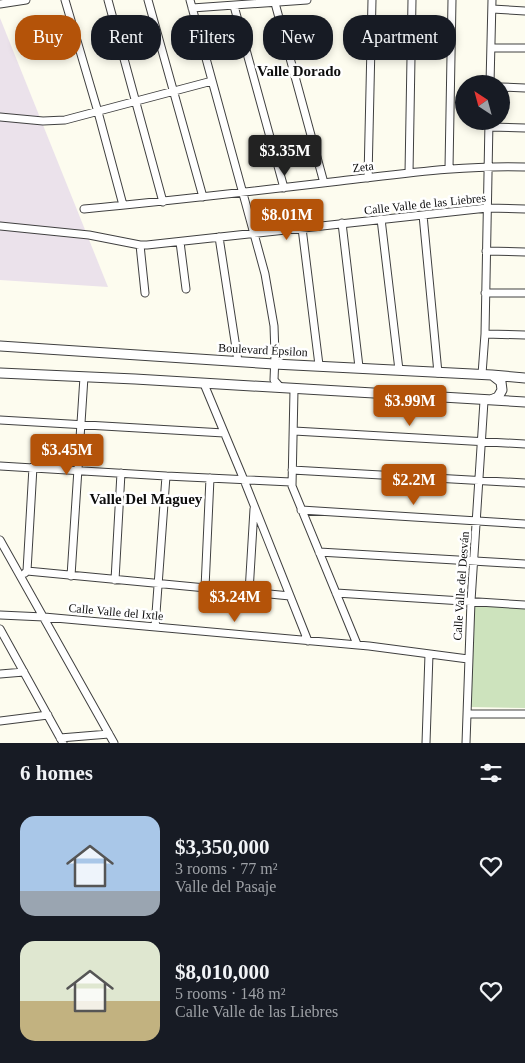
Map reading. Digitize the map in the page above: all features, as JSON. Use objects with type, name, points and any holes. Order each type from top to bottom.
[{"type":"street","points":[[0,4],[26,0]]},
{"type":"street","points":[[65,0],[123,205]]},
{"type":"street","points":[[108,0],[163,202]]},
{"type":"street","points":[[148,0],[203,197]]},
{"type":"street","points":[[190,0],[264,266],[274,332],[274,380],[275,384],[282,389]]},
{"type":"street","points":[[192,8],[307,0]]},
{"type":"street","points":[[368,178],[372,0]]},
{"type":"street","points":[[409,173],[412,0]]},
{"type":"street","points":[[449,168],[452,0]]},
{"type":"street","points":[[490,75],[492,0]]},
{"type":"street","points":[[275,2],[324,183]]},
{"type":"street","points":[[234,6],[284,188]]},
{"type":"street","points":[[492,10],[525,10]]},
{"type":"street","points":[[491,48],[525,48]]},
{"type":"street","points":[[0,118],[54,122],[212,81]]},
{"type":"street","points":[[510,87],[525,88]]},
{"type":"street","points":[[510,126],[525,128]]},
{"type":"street","points":[[482,374],[485,334],[489,130]]},
{"type":"street","name":"Zeta","points":[[84,209],[244,193],[449,168],[525,167]]},
{"type":"street","name":"Calle Valle de las Liebres","points":[[0,226],[89,234],[140,245],[487,208],[525,209]]},
{"type":"street","points":[[423,214],[438,373]]},
{"type":"street","points":[[381,219],[399,370]]},
{"type":"street","points":[[342,223],[359,368]]},
{"type":"street","points":[[302,228],[319,365]]},
{"type":"street","points":[[219,237],[238,361]]},
{"type":"street","points":[[180,242],[186,289]]},
{"type":"street","points":[[140,245],[145,293]]},
{"type":"street","points":[[486,251],[525,252]]},
{"type":"street","points":[[485,293],[525,293]]},
{"type":"street","points":[[485,334],[525,335]]},
{"type":"street","name":"Boulevard Épsilon","points":[[0,346],[525,378]]},
{"type":"street","points":[[0,373],[525,402]]},
{"type":"street","points":[[486,401],[498,397],[502,390],[501,382],[492,375]]},
{"type":"street","points":[[71,576],[84,377]]},
{"type":"street","points":[[204,384],[308,641]]},
{"type":"street","points":[[294,390],[291,482],[357,644]]},
{"type":"street","name":"Calle Valle del Desván","points":[[466,743],[471,601],[481,442],[486,401]]},
{"type":"street","points":[[0,420],[224,433]]},
{"type":"street","points":[[294,431],[525,444]]},
{"type":"street","points":[[0,466],[291,482]]},
{"type":"street","points":[[27,571],[33,467]]},
{"type":"street","points":[[292,470],[525,483]]},
{"type":"street","points":[[115,580],[121,473]]},
{"type":"street","points":[[156,627],[166,476]]},
{"type":"street","points":[[205,588],[210,478]]},
{"type":"street","points":[[249,592],[254,506]]},
{"type":"street","points":[[301,510],[525,524]]},
{"type":"street","points":[[0,540],[114,743]]},
{"type":"street","points":[[319,552],[525,564]]},
{"type":"street","points":[[20,576],[27,571],[290,596]]},
{"type":"street","points":[[336,593],[525,604]]},
{"type":"street","name":"Calle Valle del Ixtle","points":[[0,615],[44,616],[357,644],[468,659]]},
{"type":"street","points":[[0,628],[62,740],[109,734]]},
{"type":"street","points":[[426,743],[429,654]]},
{"type":"street","points":[[0,674],[24,672]]},
{"type":"street","points":[[467,714],[525,714]]},
{"type":"street","points":[[0,721],[48,716]]},
{"type":"shaded area","points":[[0,18],[15,55],[15,60],[17,60],[108,287],[0,280]]},
{"type":"green space","points":[[474,603],[525,608],[525,708],[470,707]]},
{"type":"district","name":"Valle Dorado","points":[[299,71]]},
{"type":"district","name":"Valle Del Maguey","points":[[146,499]]}]
